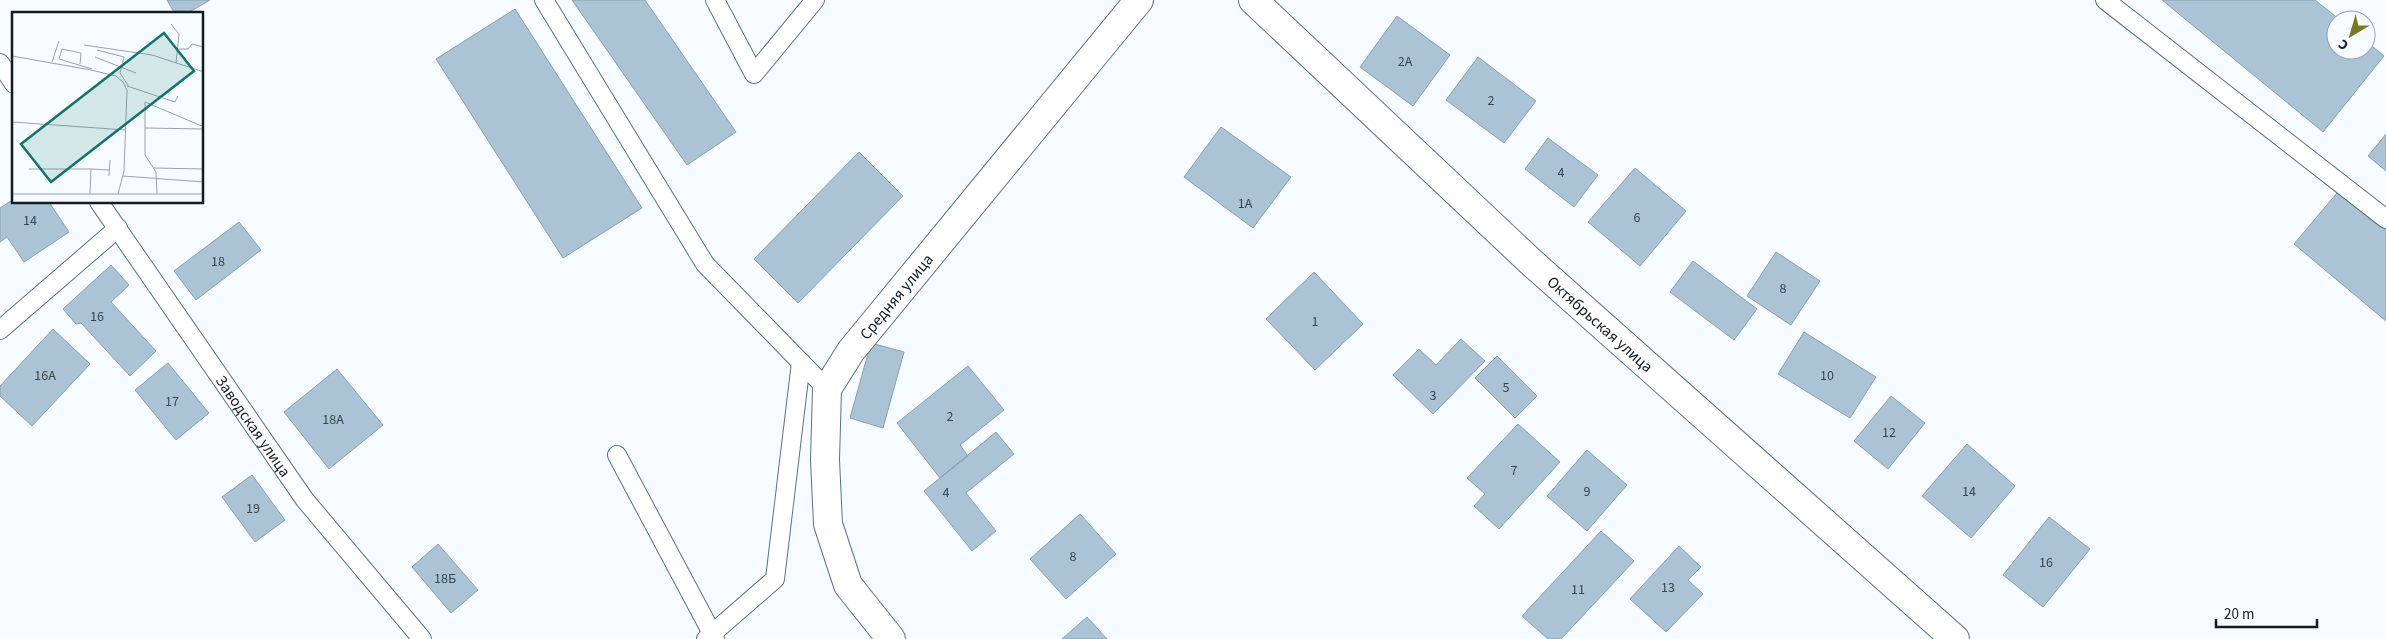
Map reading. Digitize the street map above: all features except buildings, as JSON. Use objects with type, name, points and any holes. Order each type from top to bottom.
[{"type":"street","name":"Средняя улица","points":[[827,388],[851,351],[1139,0]]},
{"type":"street","name":"Октябрьская улица","points":[[1253,0],[1530,262],[1955,639]]},
{"type":"street","points":[[827,388],[825,460],[828,524],[848,585],[890,639]]},
{"type":"lane","points":[[544,0],[705,264],[827,388]]},
{"type":"lane","points":[[715,0],[754,74],[815,0]]},
{"type":"lane","points":[[2105,0],[2386,219]]},
{"type":"lane","points":[[0,63],[12,81]]},
{"type":"lane","name":"Заводская улица","points":[[100,204],[305,500],[422,639]]},
{"type":"lane","points":[[0,330],[118,228]]},
{"type":"lane","points":[[617,455],[711,637],[776,579],[801,362]]}]
